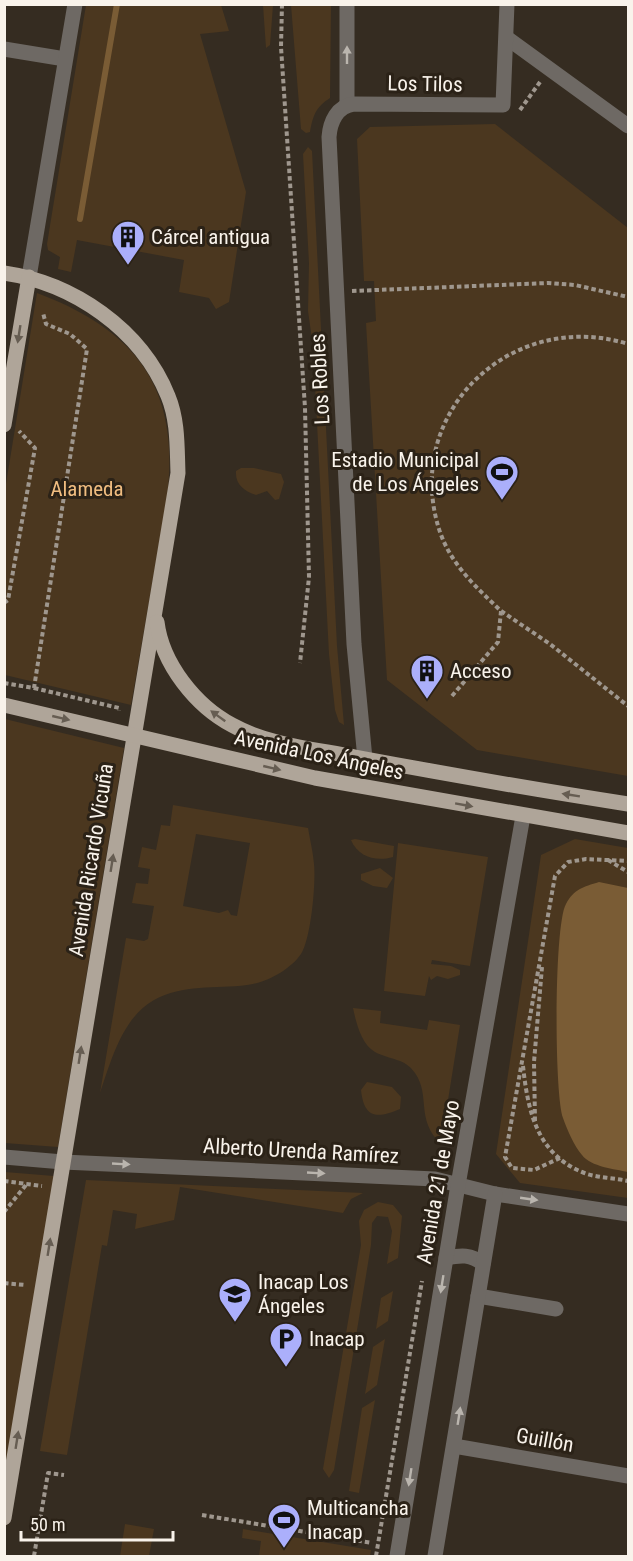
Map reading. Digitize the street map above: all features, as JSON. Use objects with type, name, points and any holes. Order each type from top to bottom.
[{"type":"main road","name":"Avenida Ricardo Vicuña","points":[[4,273],[29,277],[78,298],[118,326],[145,357],[168,395],[175,421],[178,473],[4,1518]]},
{"type":"main road","points":[[11,427],[29,277]]},
{"type":"main road","name":"Avenida Los Ángeles","points":[[156,614],[158,629],[178,674],[193,695],[216,715],[244,731],[260,737],[365,759],[628,804]]},
{"type":"main road","name":"Avenida Los Ángeles","points":[[4,705],[315,778],[628,833]]},
{"type":"street","points":[[29,277],[75,4]]},
{"type":"street","points":[[347,4],[348,105]]},
{"type":"street","points":[[507,4],[507,38],[628,126]]},
{"type":"street","name":"Los Tilos","points":[[348,105],[502,105],[507,38]]},
{"type":"street","points":[[4,49],[65,59]]},
{"type":"street","name":"Los Robles","points":[[348,105],[331,123],[329,137],[354,645],[365,759]]},
{"type":"street","name":"Avenida 21 de Mayo","points":[[397,1557],[458,1185],[523,816]]},
{"type":"street","name":"Alberto Urenda Ramírez","points":[[4,1156],[63,1162],[435,1179],[495,1194],[628,1214]]},
{"type":"street","points":[[435,1557],[495,1194]]},
{"type":"street","points":[[446,1257],[475,1257],[483,1264]]},
{"type":"street","points":[[478,1296],[556,1309]]},
{"type":"street","name":"Guillón","points":[[454,1446],[628,1476]]},
{"type":"path","points":[[282,4],[281,47],[305,408],[309,577],[300,663]]},
{"type":"path","points":[[34,688],[87,349],[70,334],[46,324],[42,316],[46,283]]},
{"type":"path","points":[[365,291],[548,283],[575,285],[628,297]]},
{"type":"path","points":[[628,344],[585,338],[541,342],[514,353],[482,371],[454,404],[444,422],[433,468],[434,511],[439,531],[458,566],[471,584],[501,611],[550,644],[628,706]]},
{"type":"path","points":[[4,603],[8,600],[35,448],[11,427]]},
{"type":"path","points":[[452,696],[498,642],[501,611]]},
{"type":"path","points":[[4,683],[119,708],[118,732]]},
{"type":"path","points":[[560,1158],[534,1170],[513,1168],[505,1157],[543,954],[555,876],[568,862],[586,859],[628,861]]},
{"type":"path","points":[[608,860],[628,872]]},
{"type":"path","points":[[535,1124],[534,1062],[541,1007],[543,954]]},
{"type":"path","points":[[522,1062],[528,1108],[538,1134],[560,1158],[588,1174],[628,1181]]},
{"type":"path","points":[[4,1181],[43,1187],[46,1160]]},
{"type":"path","points":[[4,1212],[27,1184]]},
{"type":"path","points":[[376,1557],[424,1274]]},
{"type":"path","points":[[4,1283],[25,1285]]},
{"type":"path","points":[[34,1557],[48,1473],[64,1475]]},
{"type":"path","points":[[202,1515],[372,1543]]},
{"type":"green space","points":[[86,5],[221,5],[229,31],[200,34],[246,192],[229,302],[216,309],[209,298],[179,292],[184,260],[77,240],[71,272],[58,269],[60,257],[48,250],[47,244]]},
{"type":"green space","points":[[263,5],[273,5],[270,45],[266,48]]},
{"type":"green space","points":[[291,5],[331,5],[330,98],[318,108],[310,132],[306,133],[301,129]]},
{"type":"green space","name":"Estadio Municipal de Los Ángeles","points":[[495,124],[628,228],[628,776],[477,750],[387,680],[366,323],[376,321],[374,281],[364,281],[357,139],[370,127]]},
{"type":"green space","points":[[308,147],[312,151],[337,646],[344,725],[339,722],[335,710],[329,654],[313,346],[308,311],[309,263],[303,154]]},
{"type":"green space","name":"Alameda","points":[[37,293],[72,308],[102,326],[126,346],[145,369],[158,395],[166,425],[169,459],[167,498],[131,705],[5,675],[5,490]]},
{"type":"green space","points":[[241,468],[254,468],[281,474],[284,482],[279,499],[275,500],[267,491],[256,495],[244,489],[236,476],[236,471]]},
{"type":"green space","points":[[5,719],[124,748],[58,1147],[5,1143]]},
{"type":"green space","points":[[173,805],[308,828],[314,872],[308,936],[305,947],[296,960],[270,979],[247,985],[176,991],[154,1000],[143,1008],[119,1041],[100,1093],[126,938],[144,941],[148,939],[154,906],[132,903],[136,883],[148,884],[150,869],[138,867],[142,847],[156,850],[161,825],[170,826]],"holes":[[[196,834],[250,843],[237,916],[231,915],[228,910],[219,913],[183,906]]]},
{"type":"green space","points":[[575,839],[628,848],[628,1198],[520,1183],[496,1154],[541,855]]},
{"type":"green space","points":[[351,840],[394,846],[393,857],[380,859],[368,857],[354,846]]},
{"type":"green space","points":[[398,843],[488,857],[470,966],[432,960],[431,964],[451,966],[460,970],[460,975],[448,979],[437,976],[431,980],[429,976],[425,996],[384,991]]},
{"type":"green space","points":[[380,868],[393,878],[387,888],[373,886],[361,880],[361,874]]},
{"type":"green space","points":[[353,1008],[381,1011],[380,1023],[427,1030],[429,1020],[460,1025],[441,1144],[428,1126],[422,1090],[415,1073],[402,1062],[375,1052],[366,1044]]},
{"type":"green space","points":[[367,1082],[392,1087],[401,1097],[400,1109],[378,1115],[368,1111],[361,1090]]},
{"type":"green space","points":[[5,1172],[54,1176],[5,1478]]},
{"type":"green space","points":[[86,1180],[363,1193],[351,1199],[343,1213],[180,1187],[174,1220],[135,1229],[137,1214],[113,1210],[107,1246],[102,1245],[67,1455],[40,1451]]},
{"type":"green space","points":[[378,1202],[393,1205],[402,1216],[398,1258],[387,1264],[392,1231],[388,1217],[377,1216],[372,1223],[371,1245],[334,1470],[329,1478],[323,1469],[361,1245],[359,1221],[364,1210]]},
{"type":"green space","points":[[393,1291],[388,1321],[376,1329],[381,1298]]},
{"type":"green space","points":[[385,1339],[377,1385],[365,1394],[373,1347]]},
{"type":"green space","points":[[375,1400],[359,1493],[349,1491],[362,1408]]},
{"type":"green space","points":[[125,1524],[154,1529],[149,1556],[120,1556]]},
{"type":"green space","points":[[243,1529],[371,1550],[370,1556],[259,1556],[261,1541],[242,1538]]},
{"type":"shaded area","points":[[599,882],[628,888],[628,1172],[597,1165],[582,1155],[563,1118],[560,1102],[557,974],[562,918],[566,904],[572,895],[584,887]]},
{"type":"waterway","points":[[80,219],[117,4]]},
{"type":"place","name":"Cárcel antigua","points":[[128,266]]},
{"type":"place","name":"Estadio Municipal de Los Ángeles","points":[[502,501]]},
{"type":"place","name":"Acceso","points":[[427,700]]},
{"type":"place","name":"Inacap Los Ángeles","points":[[235,1323]]},
{"type":"place","name":"Inacap","points":[[286,1368]]},
{"type":"place","name":"Multicancha Inacap","points":[[284,1549]]}]
